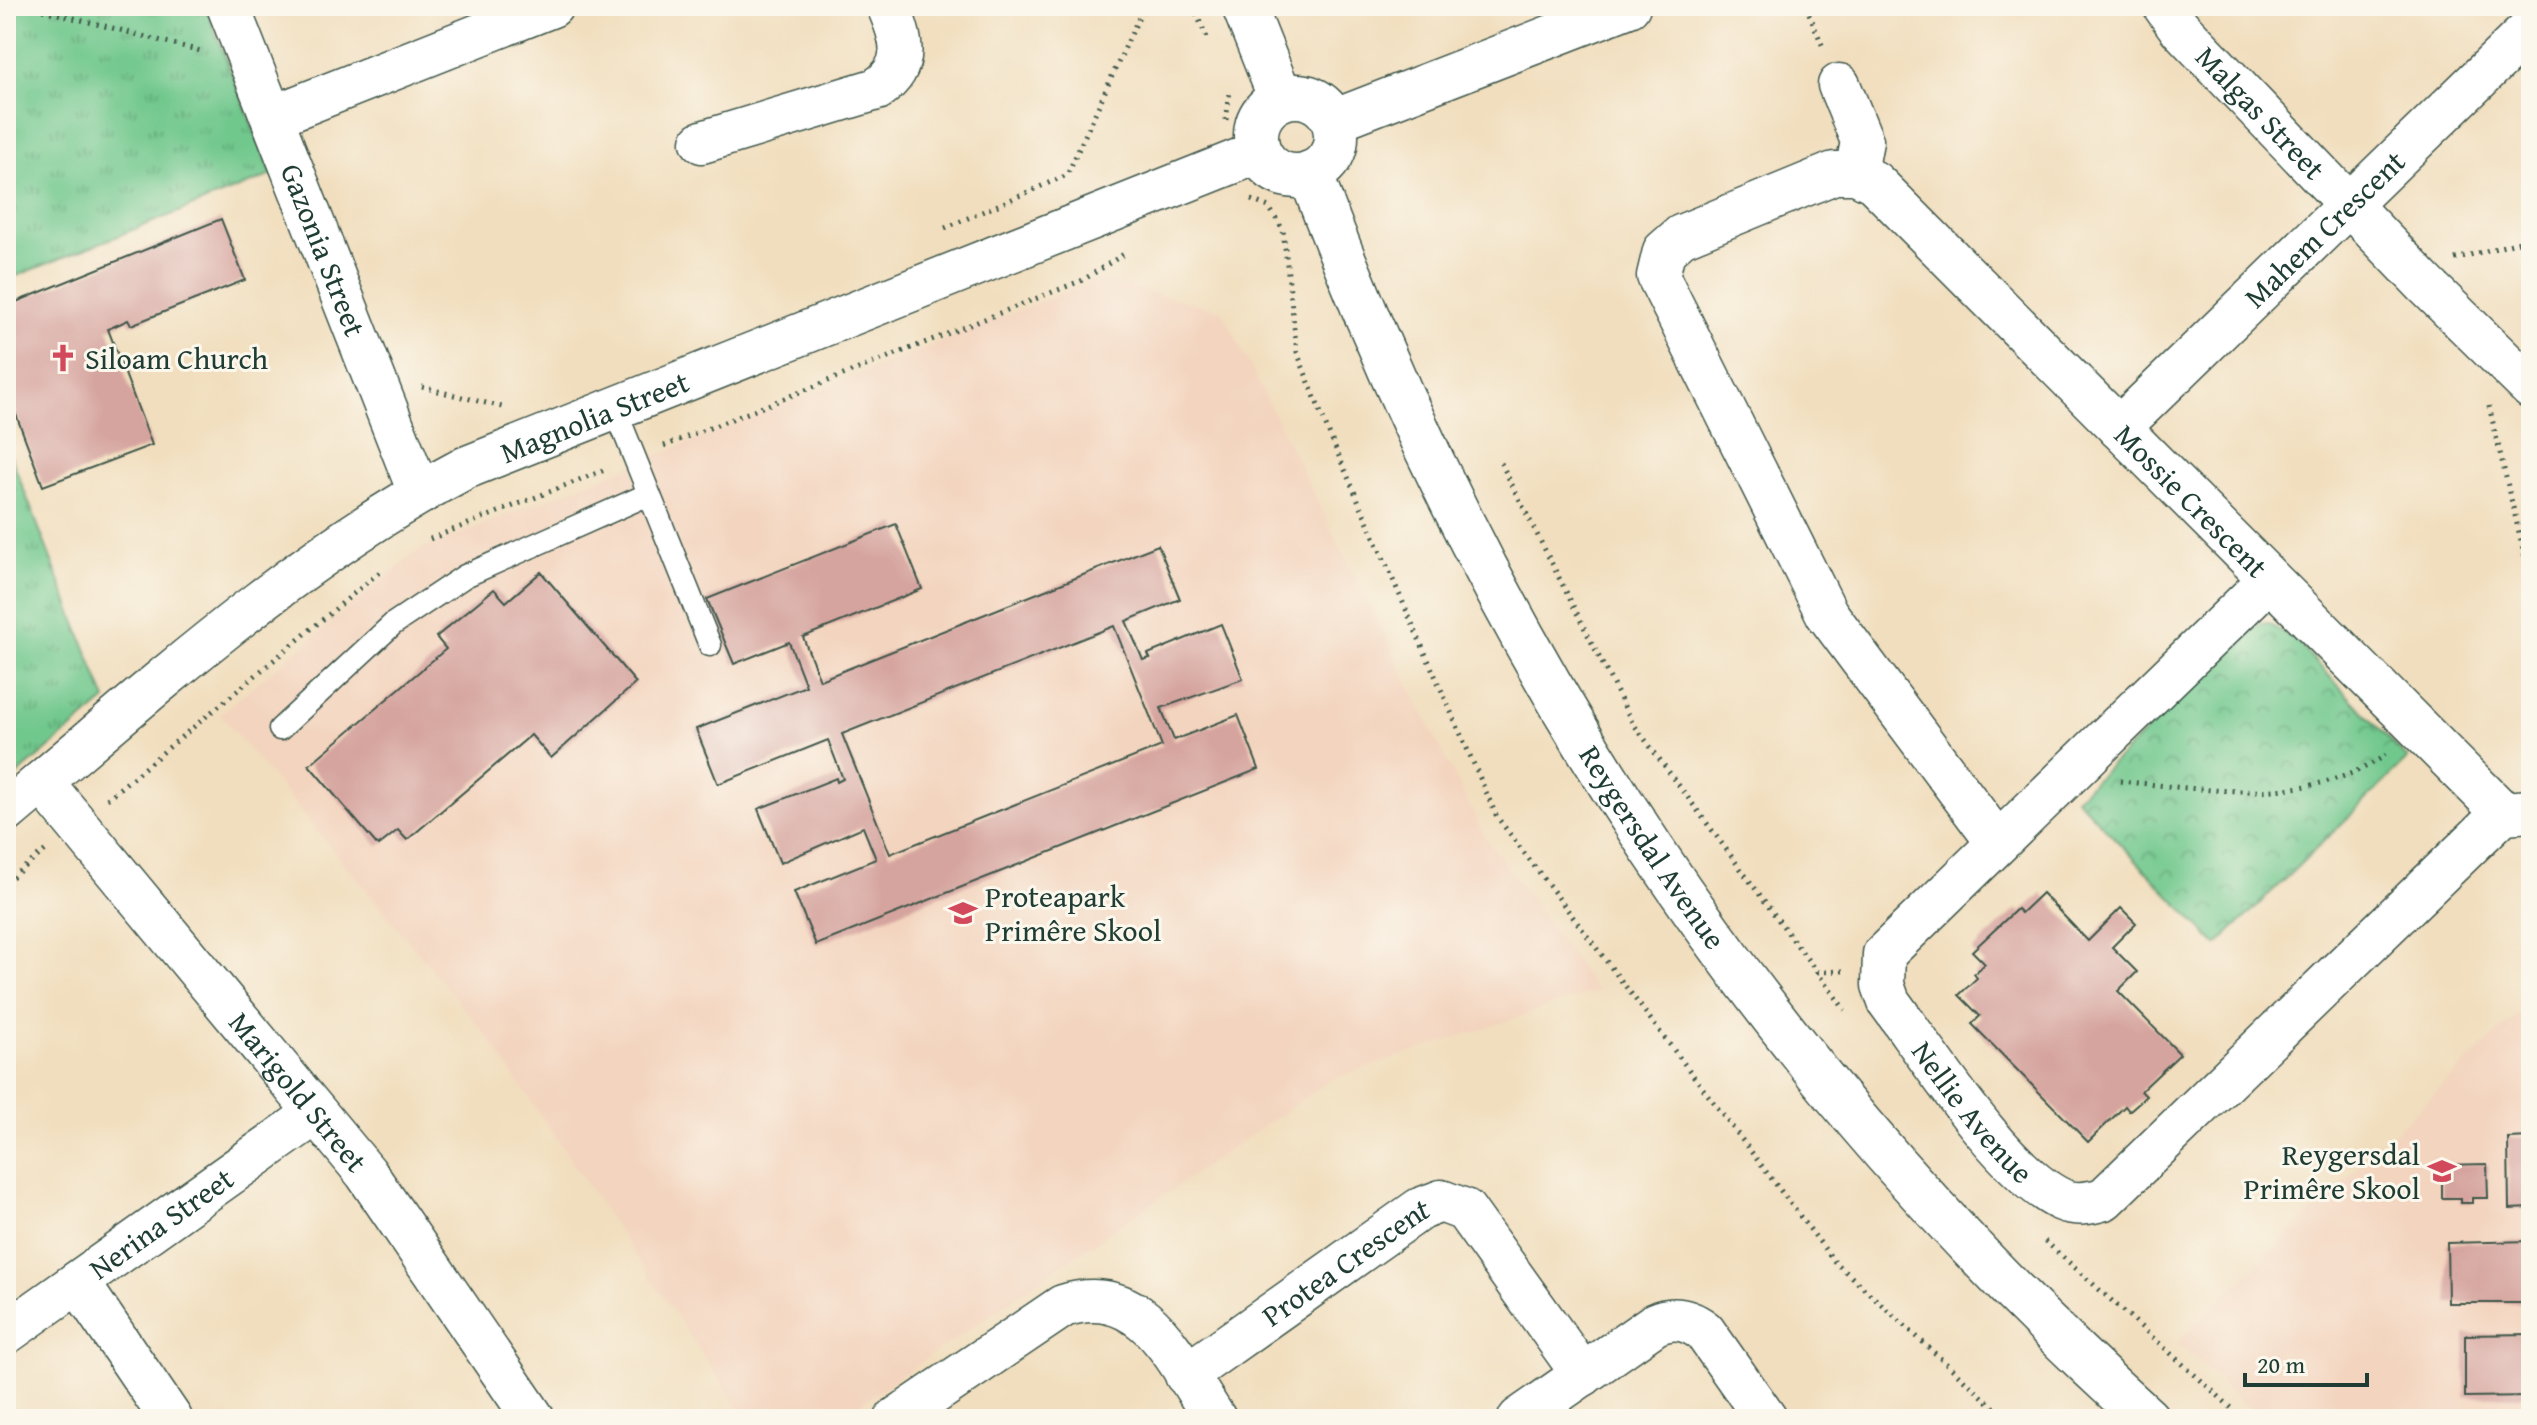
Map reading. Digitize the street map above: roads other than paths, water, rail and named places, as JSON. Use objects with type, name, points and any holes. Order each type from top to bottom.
[{"type":"main road","points":[[1244,6],[1281,99]]},
{"type":"main road","points":[[1305,97],[1317,102],[1333,121],[1334,146],[1329,157],[1310,173],[1299,176],[1275,170],[1259,152],[1257,127],[1270,105],[1281,99],[1305,97]]},
{"type":"main road","name":"Reygersdal Avenue","points":[[1310,173],[1361,306],[1444,490],[1555,699],[1631,820],[1741,977],[1881,1150],[2032,1312],[2147,1419]]},
{"type":"street","name":"Gazonia Street","points":[[228,6],[419,492]]},
{"type":"street","points":[[272,117],[552,6]]},
{"type":"street","points":[[702,142],[877,89],[888,82],[895,73],[902,52],[888,6]]},
{"type":"street","points":[[1333,121],[1629,6]]},
{"type":"street","name":"Malgas Street","points":[[2164,6],[2179,27],[2424,283],[2517,374]]},
{"type":"street","name":"Mahem Crescent","points":[[2119,428],[2531,28]]},
{"type":"street","points":[[1839,85],[1862,141],[1856,173],[1834,173],[1681,236],[1664,251],[1658,276],[1827,614],[1997,842]]},
{"type":"street","name":"Magnolia Street","points":[[6,812],[299,571],[365,524],[419,492],[465,468],[1259,152]]},
{"type":"street","name":"Mossie Crescent","points":[[1856,173],[1874,182],[2416,728],[2517,812]]},
{"type":"street","name":"Nellie Avenue","points":[[2269,580],[1884,954],[1883,985],[1889,1002],[1984,1130],[2052,1194],[2064,1201],[2090,1203],[2115,1190],[2517,812]]},
{"type":"street","name":"Marigold Street","points":[[42,782],[366,1173],[534,1419]]},
{"type":"street","name":"Nerina Street","points":[[6,1333],[316,1113]]},
{"type":"street","name":"Protea Crescent","points":[[1186,1375],[1420,1209],[1441,1201],[1465,1210],[1583,1375]]},
{"type":"street","points":[[78,1282],[171,1419]]},
{"type":"street","points":[[896,1419],[1063,1306],[1085,1299],[1112,1301],[1139,1314],[1151,1324],[1215,1419]]},
{"type":"street","points":[[1519,1419],[1655,1324],[1684,1320],[1704,1331],[1766,1419]]},
{"type":"lane","points":[[615,409],[710,645]]},
{"type":"lane","points":[[280,729],[393,624],[465,576],[649,494]]},
{"type":"place","name":"Siloam Church","points":[[63,358]]},
{"type":"place","name":"Proteapark Primêre Skool","points":[[963,913]]},
{"type":"place","name":"Reygersdal Primêre Skool","points":[[2442,1171]]}]
